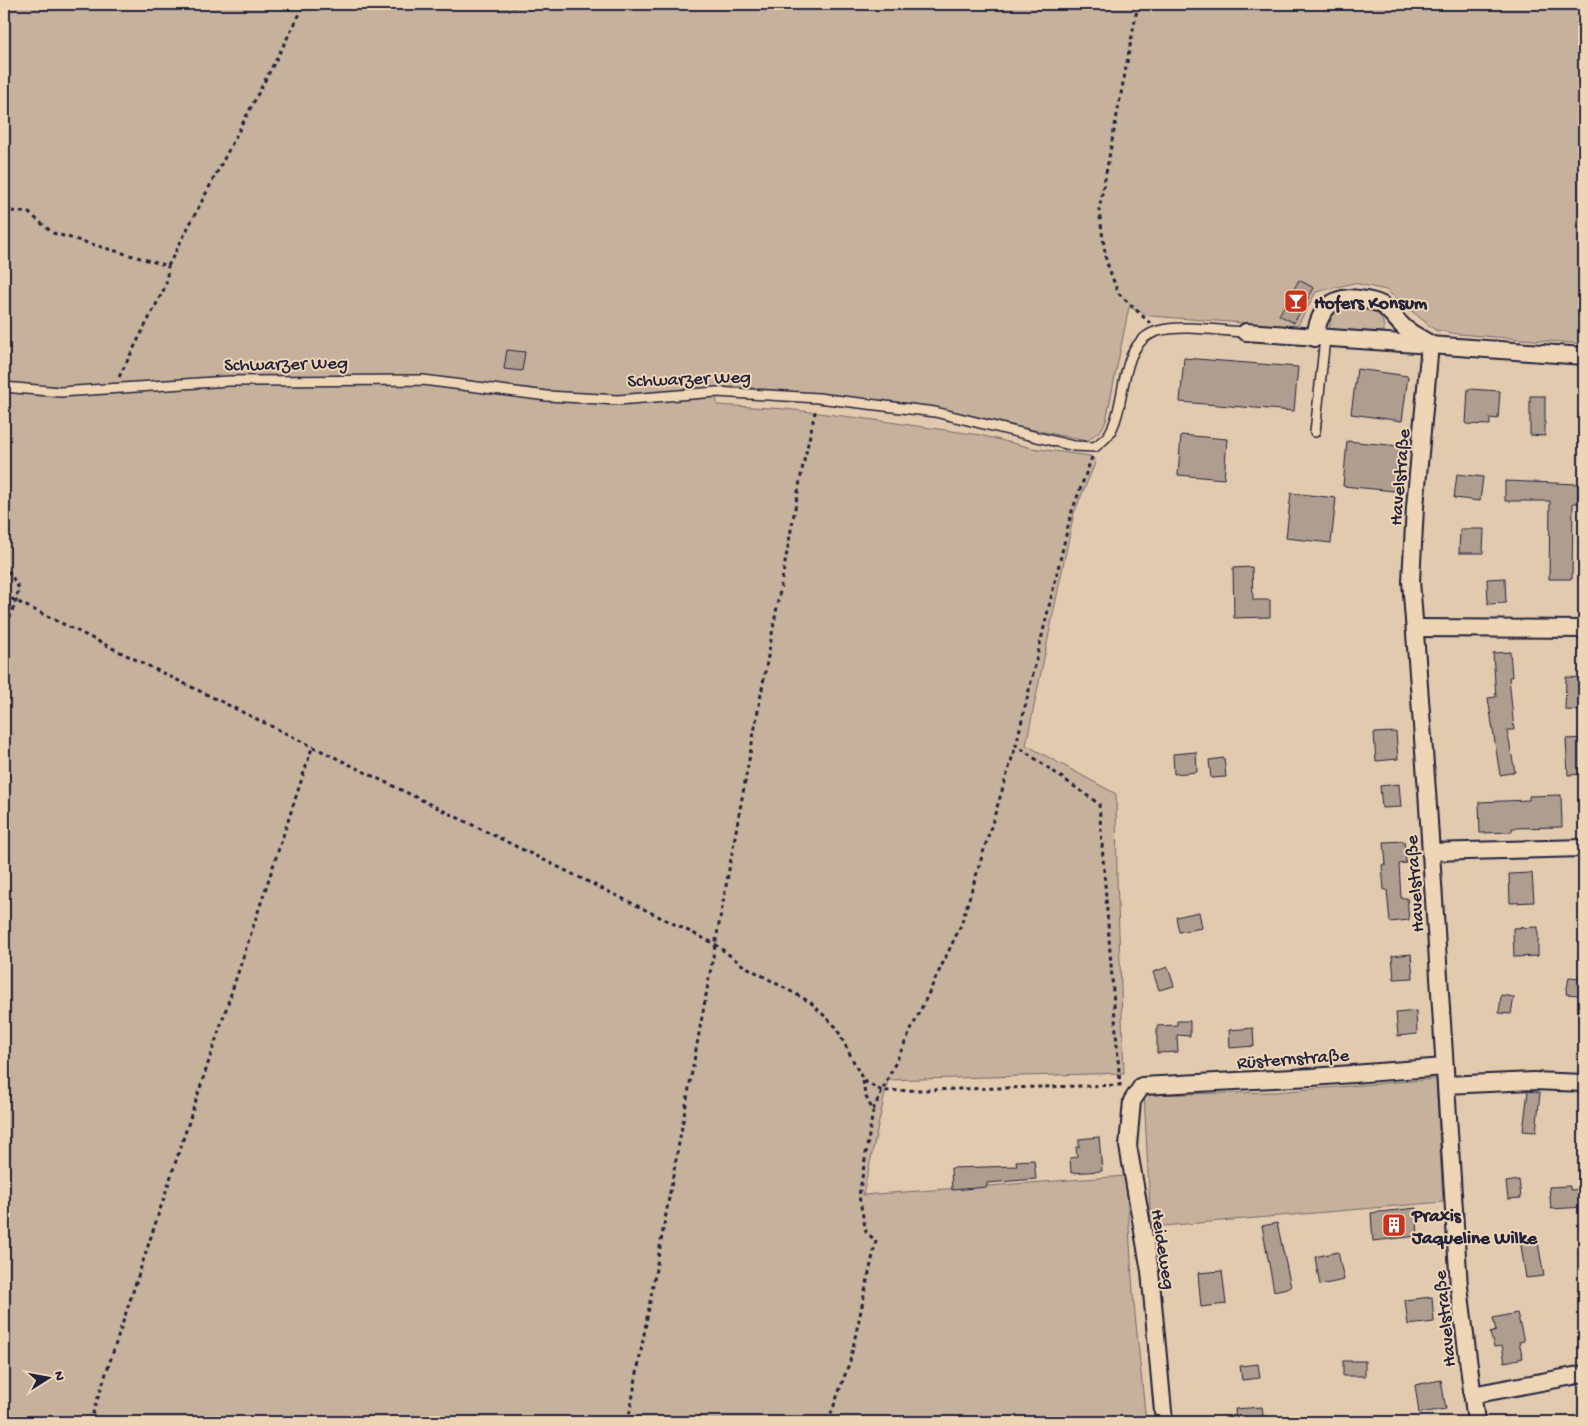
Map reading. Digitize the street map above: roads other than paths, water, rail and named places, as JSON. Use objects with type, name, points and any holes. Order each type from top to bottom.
[{"type":"street","points":[[1320,338],[1316,326],[1322,312],[1329,303],[1338,299],[1356,298],[1380,304],[1406,329],[1430,344]]},
{"type":"street","points":[[1246,332],[1584,356]]},
{"type":"street","name":"Havelstraße","points":[[1430,344],[1411,554],[1458,1278],[1476,1422]]},
{"type":"street","points":[[1415,628],[1584,628]]},
{"type":"street","points":[[1430,852],[1584,848]]},
{"type":"street","name":"Rüsternstraße","points":[[1142,1086],[1312,1077],[1445,1066]]},
{"type":"street","points":[[1446,1085],[1533,1081],[1584,1083]]},
{"type":"street","name":"Heideweg","points":[[1142,1086],[1132,1101],[1128,1146],[1150,1271],[1164,1422]]},
{"type":"street","points":[[1472,1394],[1584,1374]]},
{"type":"lane","name":"Schwarzer Weg","points":[[4,387],[60,392],[228,381],[423,380],[547,396],[609,400],[716,392],[818,398],[935,412],[1074,446],[1095,446],[1109,435],[1116,418],[1131,354],[1144,338],[1157,331],[1178,328],[1246,332]]},
{"type":"lane","points":[[1315,432],[1320,338]]},
{"type":"place","name":"Hofers Konsum","points":[[1296,301]]},
{"type":"place","name":"Praxis Jaqueline Wilke","points":[[1394,1225]]}]
